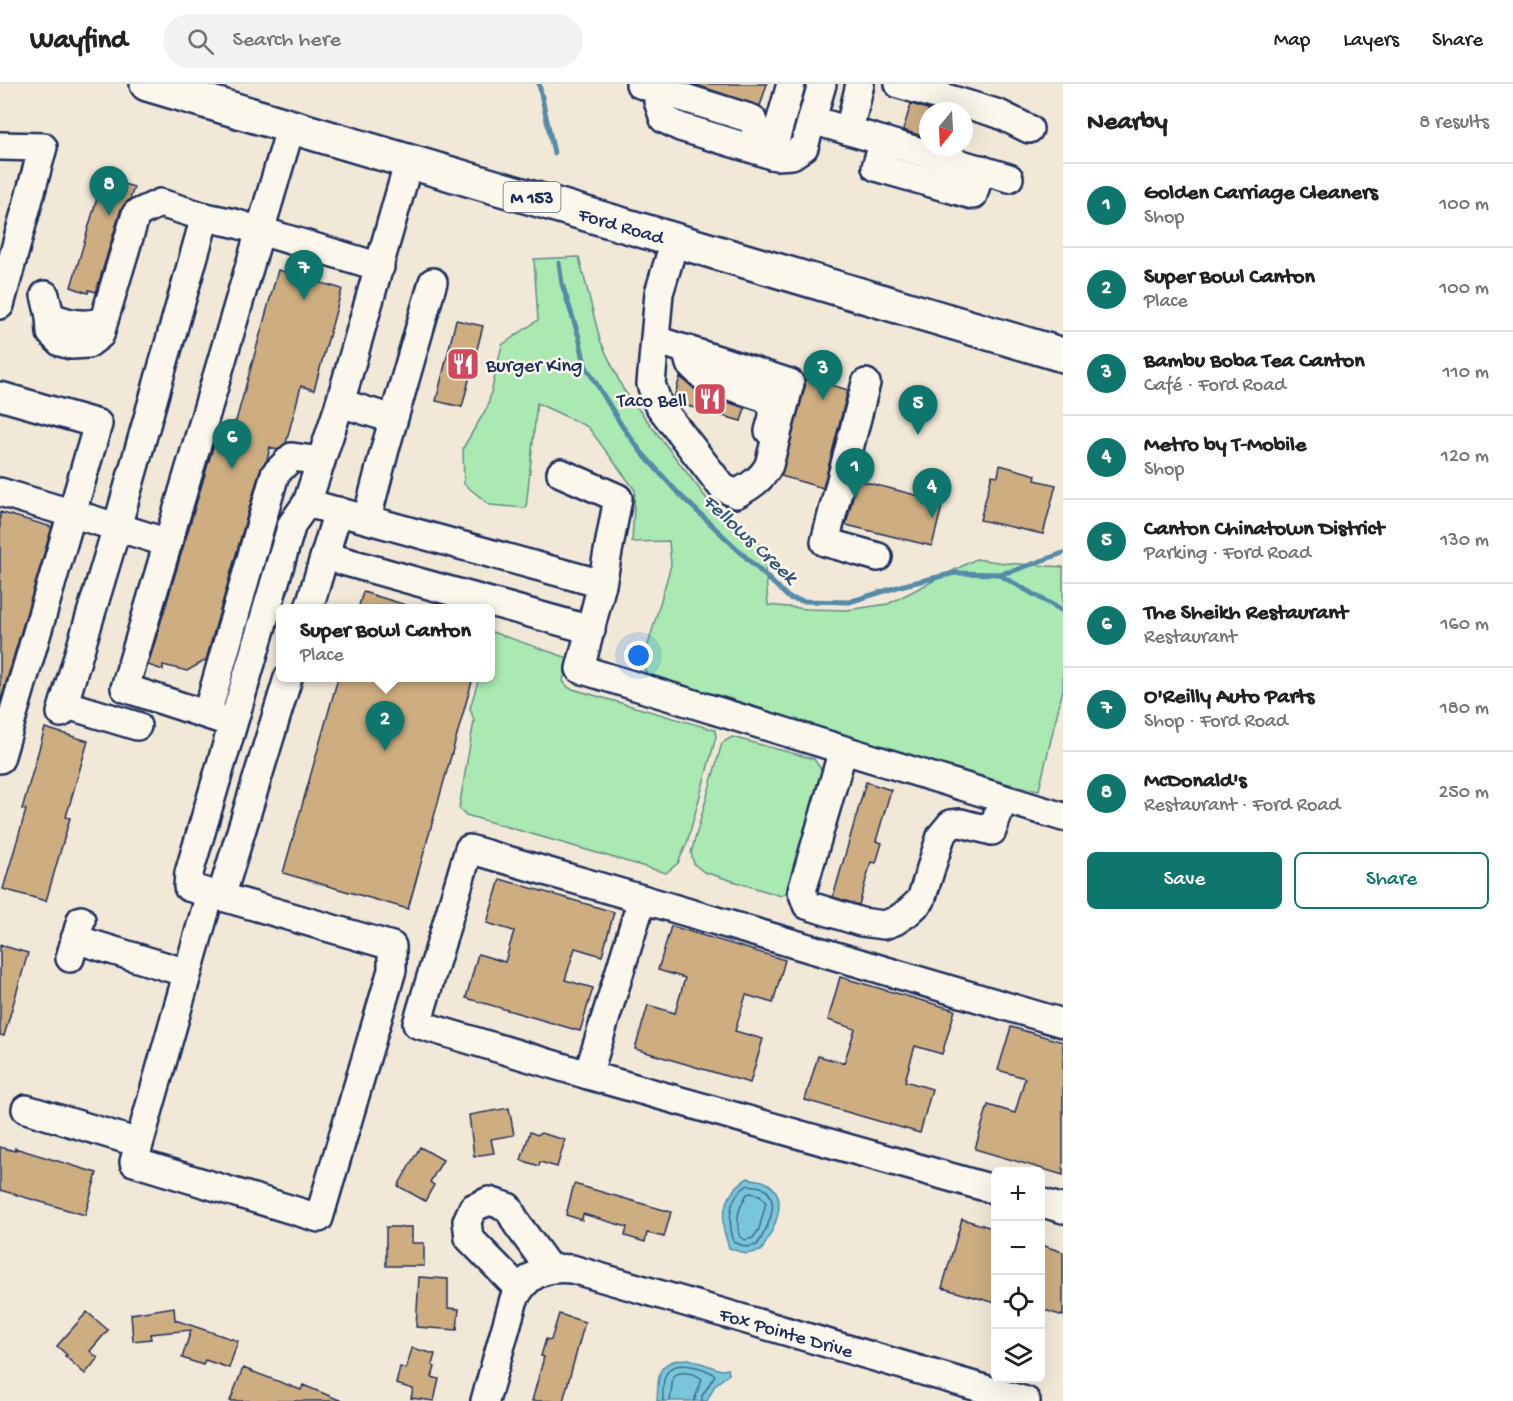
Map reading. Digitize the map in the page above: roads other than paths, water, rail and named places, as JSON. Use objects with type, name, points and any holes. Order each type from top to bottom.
[{"type":"main road","name":"Ford Road","points":[[147,84],[1063,355]]},
{"type":"street","points":[[768,154],[791,84]]},
{"type":"street","points":[[655,86],[664,119],[680,127],[768,154],[792,155],[804,147],[822,84]]},
{"type":"street","points":[[849,131],[860,84]]},
{"type":"street","points":[[899,84],[999,114],[1029,129]]},
{"type":"street","points":[[812,120],[884,141],[876,167],[886,170],[973,195],[981,169],[1009,178]]},
{"type":"street","points":[[141,712],[125,688],[291,126]]},
{"type":"street","points":[[0,305],[44,147],[1,150]]},
{"type":"street","points":[[287,682],[215,896],[187,973],[134,1162],[319,1218],[392,970],[392,946],[215,896],[188,887],[189,873],[292,524],[307,502],[340,403],[409,161]]},
{"type":"street","points":[[47,305],[51,333],[60,342],[70,345],[88,344],[100,335],[136,214],[160,203],[380,267]]},
{"type":"street","points":[[205,217],[117,527],[62,708],[207,714],[232,723]]},
{"type":"street","points":[[656,340],[790,383],[769,465],[764,475],[736,494],[722,487],[658,404],[651,384],[659,293],[675,240]]},
{"type":"street","points":[[367,518],[433,282]]},
{"type":"street","points":[[686,349],[690,364],[705,378],[766,398],[773,406],[774,415],[756,469],[733,484],[722,487]]},
{"type":"street","points":[[866,383],[825,542],[878,557]]},
{"type":"street","points":[[0,396],[98,424],[0,759]]},
{"type":"street","points":[[340,403],[393,419]]},
{"type":"street","points":[[207,714],[275,474],[292,457],[321,461]]},
{"type":"street","points":[[561,473],[618,498],[602,584],[580,669],[1063,817]]},
{"type":"street","points":[[0,492],[168,543]]},
{"type":"street","points":[[307,502],[602,584]]},
{"type":"street","points":[[311,604],[338,511]]},
{"type":"street","points":[[325,556],[591,630]]},
{"type":"street","points":[[843,750],[802,891],[807,905],[851,919],[884,925],[907,913],[921,900],[941,836],[951,824],[961,823],[992,831],[1003,799]]},
{"type":"street","points":[[991,1189],[588,1075],[417,1024],[469,849],[1063,1023]]},
{"type":"street","points":[[588,1075],[642,899]]},
{"type":"street","points":[[75,939],[122,957],[187,973]]},
{"type":"street","points":[[26,1109],[139,1143]]},
{"type":"street","points":[[484,1401],[514,1299],[519,1289],[535,1275],[549,1268],[517,1224],[508,1207],[489,1201],[473,1208],[467,1221],[469,1238],[519,1289]]},
{"type":"street","points":[[1045,1203],[1063,1209]]},
{"type":"street","name":"Fox Pointe Drive","points":[[549,1268],[573,1269],[1026,1401]]},
{"type":"water","points":[[748,1178],[765,1182],[774,1189],[779,1206],[774,1226],[761,1251],[746,1254],[729,1248],[723,1224],[730,1197],[737,1186]]},
{"type":"water","points":[[689,1359],[721,1370],[728,1369],[729,1374],[715,1385],[707,1401],[657,1401],[661,1370],[670,1362]]},
{"type":"waterway","name":"Fellows Creek","points":[[539,84],[554,153]]},
{"type":"waterway","name":"Fellows Creek","points":[[559,263],[562,284],[579,337],[585,365],[622,426],[642,453],[677,492],[789,598],[803,601],[849,602],[904,585],[955,573],[998,574],[1013,571],[1063,553]]},
{"type":"waterway","points":[[998,574],[1063,611]]},
{"type":"place","name":"McDonald's","points":[[109,216]]},
{"type":"place","name":"O'Reilly Auto Parts","points":[[304,300]]},
{"type":"place","name":"Burger King","points":[[463,364]]},
{"type":"place","name":"Taco Bell","points":[[710,399]]},
{"type":"place","name":"Bambu Boba Tea Canton","points":[[823,400]]},
{"type":"place","name":"Canton Chinatown District","points":[[918,435]]},
{"type":"place","name":"The Sheikh Restaurant","points":[[232,469]]},
{"type":"place","name":"Golden Carriage Cleaners","points":[[855,498]]},
{"type":"place","name":"Metro by T-Mobile","points":[[932,518]]},
{"type":"place","name":"Super Bowl Canton","points":[[385,751]]}]
